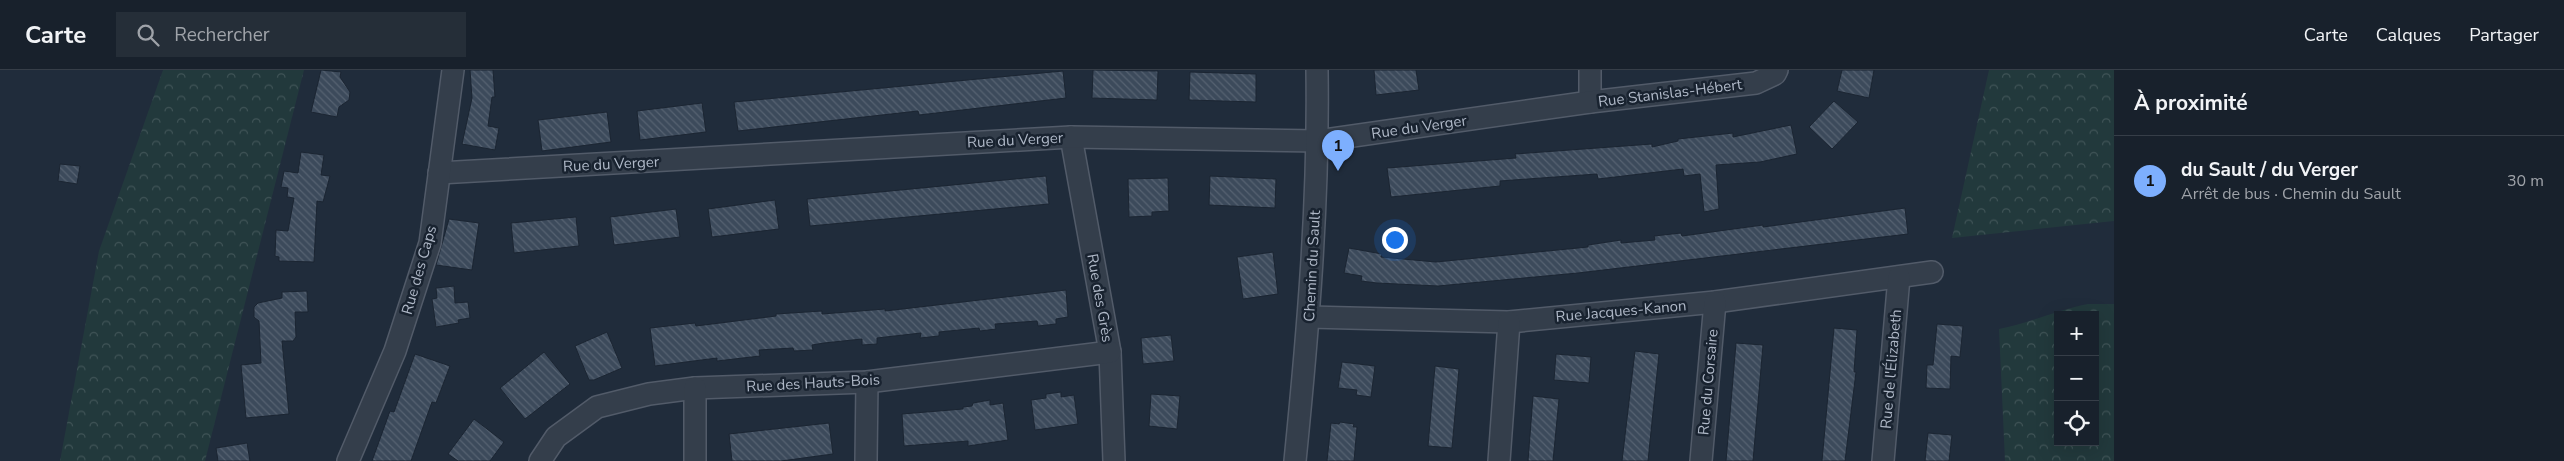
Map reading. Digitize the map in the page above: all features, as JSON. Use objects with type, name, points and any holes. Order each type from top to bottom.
[{"type":"street","name":"Rue des Caps","points":[[348,461],[395,351],[430,243],[453,70]]},
{"type":"street","name":"Chemin du Sault","points":[[1295,461],[1309,317],[1318,141],[1317,70]]},
{"type":"street","points":[[1590,70],[1590,102]]},
{"type":"street","name":"Rue Stanislas-Hébert","points":[[1590,102],[1756,83],[1775,74],[1777,70]]},
{"type":"street","name":"Rue du Verger","points":[[439,174],[1071,137],[1318,141],[1590,102]]},
{"type":"street","name":"Rue des Grès","points":[[1071,137],[1110,352],[1114,461]]},
{"type":"street","name":"Rue Jacques-Kanon","points":[[1309,317],[1509,322],[1715,302],[1932,272]]},
{"type":"street","name":"Rue de l'Élizabeth","points":[[1883,461],[1899,277]]},
{"type":"street","name":"Rue du Corsaire","points":[[1701,461],[1715,302]]},
{"type":"street","points":[[1499,461],[1509,322]]},
{"type":"street","name":"Rue des Hauts-Bois","points":[[540,461],[556,437],[597,407],[649,394],[695,388],[867,382],[1110,352]]},
{"type":"street","points":[[866,461],[867,382]]},
{"type":"street","points":[[694,461],[695,388]]},
{"type":"green space","points":[[163,70],[304,70],[205,461],[60,461],[99,251]]},
{"type":"green space","points":[[1989,70],[2114,70],[2114,221],[1952,238]]},
{"type":"green space","points":[[2088,304],[2114,304],[2114,461],[2005,461],[1999,329],[2054,314],[2054,446],[2099,446],[2099,311],[2063,311]]},
{"type":"building","points":[[321,70],[341,72],[340,77],[350,92],[349,100],[339,107],[337,117],[311,112]]},
{"type":"building","points":[[470,70],[493,70],[495,97],[492,97],[488,126],[499,128],[495,150],[462,144],[472,98]]},
{"type":"building","points":[[1093,70],[1158,71],[1157,100],[1092,98]]},
{"type":"building","points":[[1374,70],[1416,70],[1419,90],[1376,95]]},
{"type":"building","points":[[1842,70],[1874,70],[1869,98],[1837,91]]},
{"type":"building","points":[[1063,71],[1066,98],[919,115],[918,111],[738,131],[734,102]]},
{"type":"building","points":[[1190,72],[1256,74],[1256,102],[1189,100]]},
{"type":"building","points":[[1834,101],[1858,122],[1832,149],[1809,127]]},
{"type":"building","points":[[702,103],[706,132],[640,140],[637,111]]},
{"type":"building","points":[[607,112],[611,142],[542,151],[538,120]]},
{"type":"building","points":[[1791,125],[1797,154],[1760,162],[1716,165],[1719,209],[1704,212],[1700,174],[1684,176],[1683,169],[1598,179],[1597,174],[1500,181],[1500,186],[1391,197],[1387,168],[1516,158],[1515,154],[1652,144],[1652,147],[1678,141],[1678,139],[1733,133],[1733,137]]},
{"type":"building","points":[[301,152],[324,155],[321,175],[330,176],[323,202],[317,201],[314,262],[279,261],[279,257],[275,256],[276,230],[288,231],[294,198],[287,197],[288,188],[281,187],[284,171],[298,173]]},
{"type":"building","points":[[60,164],[80,166],[77,184],[58,181]]},
{"type":"building","points":[[1046,176],[1049,204],[810,226],[807,199]]},
{"type":"building","points":[[1210,176],[1276,179],[1275,208],[1209,205]]},
{"type":"building","points":[[1168,178],[1169,211],[1152,212],[1152,216],[1129,217],[1128,179]]},
{"type":"building","points":[[775,200],[779,229],[712,237],[708,209]]},
{"type":"building","points":[[1905,208],[1908,234],[1578,273],[1438,286],[1361,281],[1362,276],[1344,273],[1349,248],[1382,254],[1381,257],[1436,262],[1588,247],[1588,245],[1621,240],[1621,243],[1655,240],[1654,236],[1681,233],[1682,236],[1763,225],[1763,227]]},
{"type":"building","points":[[676,209],[680,237],[614,245],[610,217]]},
{"type":"building","points":[[576,217],[579,246],[514,253],[511,223]]},
{"type":"building","points":[[449,219],[479,223],[472,270],[436,265]]},
{"type":"building","points":[[1273,252],[1278,294],[1243,299],[1237,257]]},
{"type":"building","points":[[454,286],[455,303],[468,302],[470,318],[458,320],[459,323],[436,327],[432,299],[437,298],[436,288]]},
{"type":"building","points":[[1066,290],[1068,317],[1056,319],[1056,324],[1038,326],[1037,321],[995,324],[996,329],[980,331],[979,328],[939,332],[939,336],[920,338],[921,333],[877,338],[877,344],[862,345],[862,339],[812,345],[813,350],[794,351],[793,348],[759,350],[760,356],[717,361],[717,358],[655,366],[650,328],[695,323],[696,326],[776,316],[776,314],[822,311],[822,314],[885,309],[885,311]]},
{"type":"building","points":[[307,291],[308,312],[295,312],[296,337],[293,341],[282,341],[289,414],[246,418],[241,365],[261,363],[259,321],[254,317],[254,307],[258,303],[282,298],[282,292]]},
{"type":"building","points":[[1937,324],[1963,326],[1960,357],[1951,356],[1950,389],[1926,388],[1927,365],[1933,365]]},
{"type":"building","points":[[1834,328],[1857,330],[1854,372],[1856,372],[1845,461],[1822,461]]},
{"type":"building","points":[[607,332],[622,368],[594,380],[589,380],[575,346]]},
{"type":"building","points":[[1171,335],[1174,361],[1143,364],[1141,338]]},
{"type":"building","points":[[1736,343],[1763,345],[1753,461],[1726,461]]},
{"type":"building","points":[[1635,351],[1659,354],[1648,461],[1622,461]]},
{"type":"building","points":[[544,352],[570,384],[525,419],[500,388]]},
{"type":"building","points":[[415,354],[450,366],[436,403],[432,402],[411,461],[372,461],[390,411],[394,412]]},
{"type":"building","points":[[1556,354],[1591,357],[1589,383],[1554,380]]},
{"type":"building","points":[[1342,362],[1375,366],[1371,397],[1356,395],[1357,390],[1338,388]]},
{"type":"building","points":[[1435,366],[1459,369],[1452,448],[1428,446]]},
{"type":"building","points":[[1061,392],[1061,397],[1074,395],[1078,424],[1035,430],[1031,400],[1046,398],[1046,394]]},
{"type":"building","points":[[1151,394],[1180,396],[1177,429],[1149,426]]},
{"type":"building","points":[[1533,396],[1559,399],[1553,461],[1528,461]]},
{"type":"building","points":[[990,400],[990,405],[1003,403],[1008,440],[968,446],[968,441],[904,446],[902,414],[963,409],[963,407],[972,406],[973,403]]},
{"type":"building","points":[[474,419],[504,442],[490,461],[458,461],[448,454]]},
{"type":"building","points":[[1340,422],[1354,424],[1353,427],[1357,427],[1354,461],[1327,461],[1331,423],[1339,424]]},
{"type":"building","points":[[829,423],[833,454],[781,461],[732,461],[729,434]]},
{"type":"building","points":[[1928,433],[1952,435],[1949,461],[1925,461]]},
{"type":"building","points":[[247,443],[250,461],[218,461],[216,448]]},
{"type":"place","name":"du Sault / du Verger","points":[[1338,171]]}]
